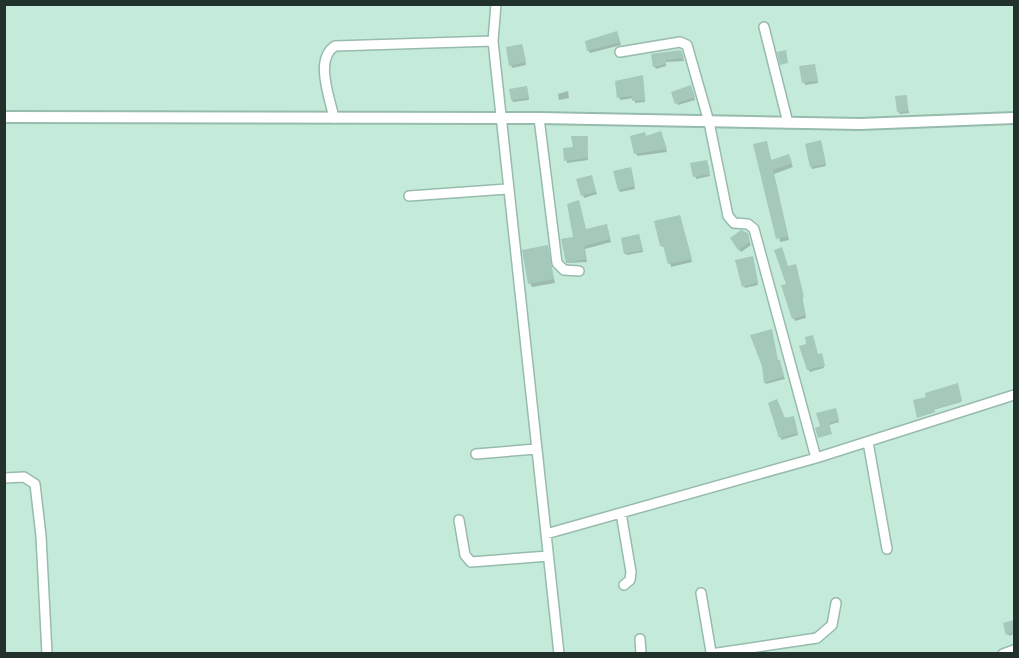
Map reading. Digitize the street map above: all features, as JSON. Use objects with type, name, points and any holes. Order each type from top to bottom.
[{"type":"street","points":[[496,4],[493,41],[500,118],[559,654]]},
{"type":"street","points":[[764,27],[788,123]]},
{"type":"street","points":[[334,118],[325,63],[328,51],[335,46],[493,41]]},
{"type":"street","points":[[620,52],[680,42],[685,44],[709,122],[728,216],[734,223],[748,224],[754,229],[816,459]]},
{"type":"street","points":[[4,117],[539,118],[884,124],[1014,118]]},
{"type":"street","points":[[539,118],[557,263],[564,270],[579,271]]},
{"type":"street","points":[[409,196],[507,189]]},
{"type":"street","points":[[546,534],[816,459],[1014,395]]},
{"type":"street","points":[[868,442],[887,549]]},
{"type":"street","points":[[476,454],[536,449]]},
{"type":"street","points":[[4,478],[24,477],[35,484],[41,536],[47,654]]},
{"type":"street","points":[[621,513],[631,572],[630,580],[624,585]]},
{"type":"street","points":[[459,520],[465,555],[473,563],[548,556]]},
{"type":"street","points":[[701,592],[711,653],[817,638],[832,625],[836,603]]},
{"type":"street","points":[[640,639],[640,654]]},
{"type":"street","points":[[1003,654],[1014,650]]},
{"type":"building","points":[[617,31],[620,42],[587,51],[585,41]]},
{"type":"building","points":[[522,44],[526,62],[509,66],[506,47]]},
{"type":"building","points":[[681,50],[684,58],[666,60],[666,64],[653,67],[651,54]]},
{"type":"building","points":[[786,50],[788,63],[780,65],[777,52]]},
{"type":"building","points":[[815,64],[818,81],[802,83],[799,66]]},
{"type":"building","points":[[643,75],[645,100],[632,101],[632,96],[617,98],[615,81]]},
{"type":"building","points":[[691,85],[695,97],[675,104],[671,92]]},
{"type":"building","points":[[527,86],[529,98],[511,100],[509,89]]},
{"type":"building","points":[[907,95],[908,111],[897,112],[895,96]]},
{"type":"building","points":[[661,131],[667,149],[634,154],[630,136],[645,132],[646,136]]},
{"type":"building","points":[[571,136],[588,136],[587,158],[564,161],[563,148],[573,147]]},
{"type":"building","points":[[821,140],[826,164],[810,167],[805,144]]},
{"type":"building","points":[[767,141],[771,160],[789,154],[792,163],[773,170],[788,236],[776,239],[753,144]]},
{"type":"building","points":[[707,160],[710,174],[693,177],[690,163]]},
{"type":"building","points":[[631,167],[635,186],[618,190],[613,171]]},
{"type":"building","points":[[592,175],[596,192],[581,196],[576,179]]},
{"type":"building","points":[[579,200],[586,229],[607,224],[610,239],[584,246],[586,259],[566,263],[561,239],[573,237],[567,204]]},
{"type":"building","points":[[680,215],[692,259],[668,264],[663,245],[660,246],[654,221]]},
{"type":"building","points":[[741,230],[748,233],[750,242],[738,250],[730,238]]},
{"type":"building","points":[[639,234],[643,250],[624,254],[621,238]]},
{"type":"building","points":[[548,245],[554,279],[528,284],[522,250]]},
{"type":"building","points":[[782,247],[788,266],[796,264],[804,297],[801,298],[806,315],[792,319],[781,285],[786,284],[774,250]]},
{"type":"building","points":[[753,256],[758,282],[742,287],[735,260]]},
{"type":"building","points":[[772,329],[778,360],[780,360],[784,376],[764,383],[762,366],[750,335]]},
{"type":"building","points":[[813,335],[818,354],[822,353],[825,366],[807,370],[799,346],[806,344],[805,337]]},
{"type":"building","points":[[958,383],[962,401],[934,409],[935,412],[917,418],[913,400],[926,397],[925,393]]},
{"type":"building","points":[[777,399],[785,418],[794,416],[798,433],[779,438],[768,403]]},
{"type":"building","points":[[836,408],[839,420],[829,423],[832,434],[818,438],[815,428],[820,426],[816,413]]},
{"type":"building","points":[[1014,620],[1014,632],[1006,635],[1003,623]]}]
